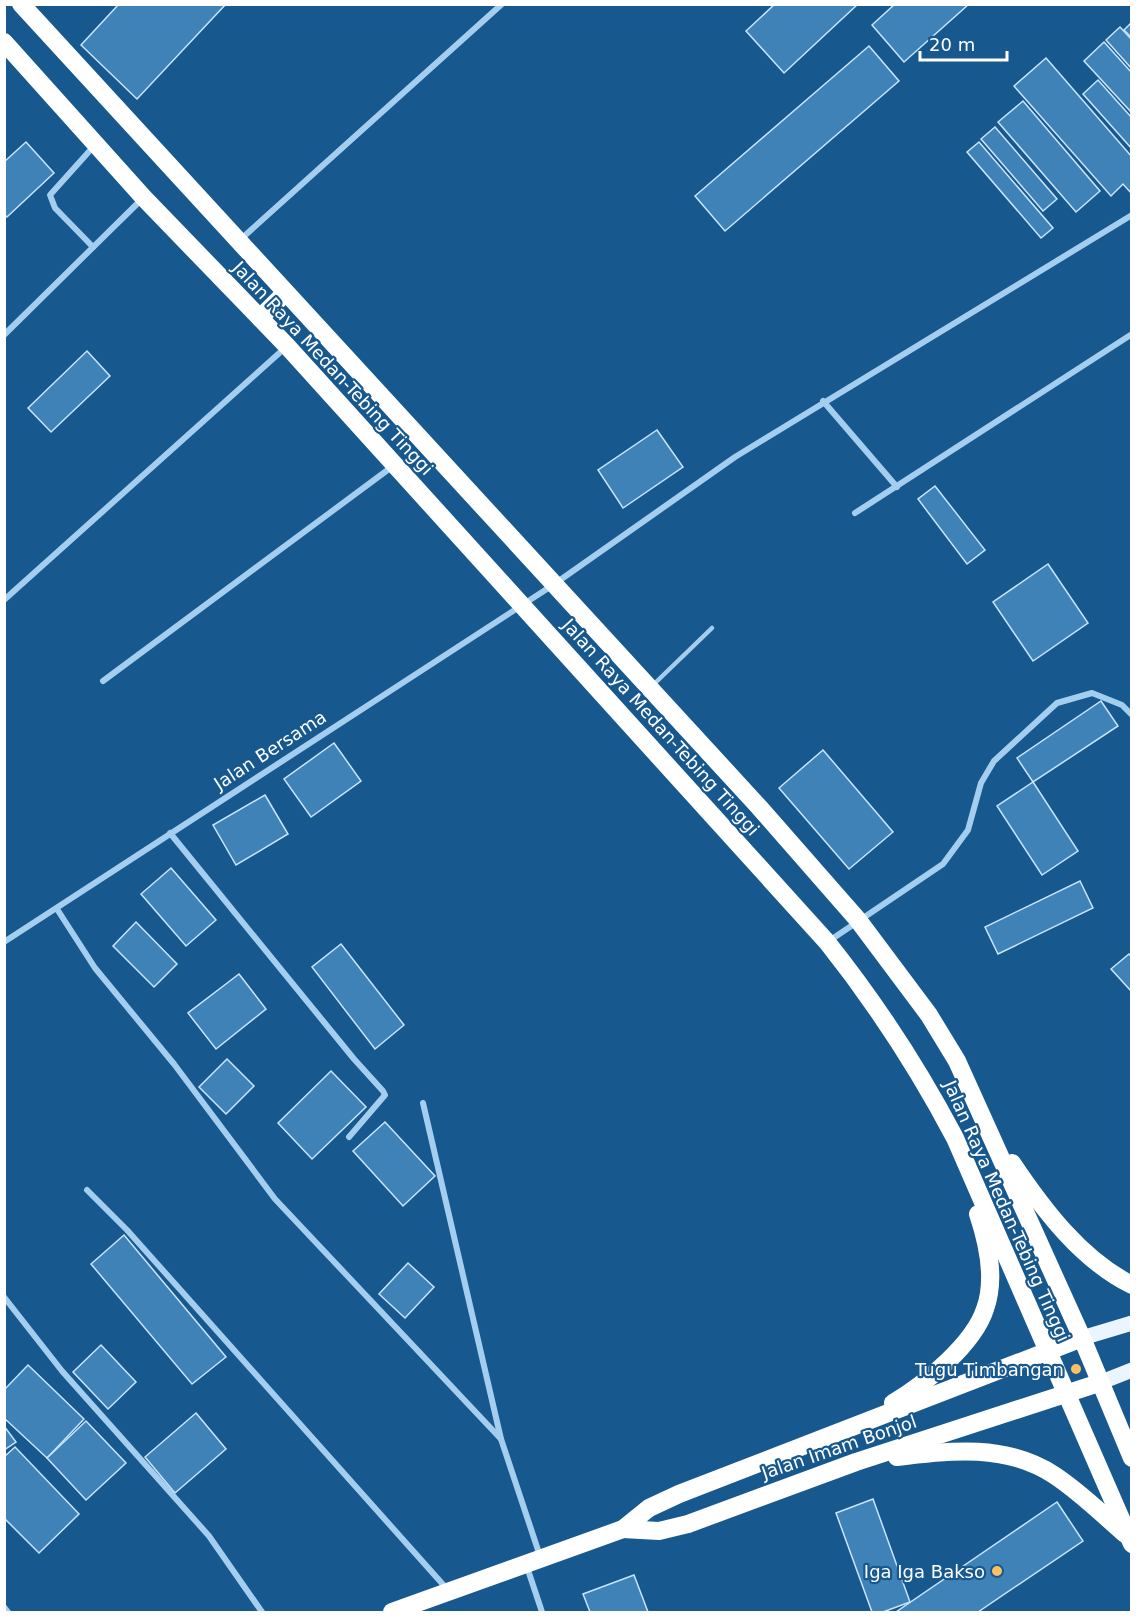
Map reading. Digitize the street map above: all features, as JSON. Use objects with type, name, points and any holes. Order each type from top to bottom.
[{"type":"highway","name":"Jalan Raya Medan-Tebing Tinggi","points":[[21,4],[759,807],[858,920],[929,1015],[957,1061],[1082,1338],[1131,1458]]},
{"type":"highway","name":"Jalan Raya Medan-Tebing Tinggi","points":[[4,42],[144,198],[287,346],[827,942],[875,1002],[924,1079],[955,1138],[1130,1541]]},
{"type":"highway","points":[[260,318],[285,293]]},
{"type":"highway","points":[[986,1124],[1032,1190],[1068,1235],[1110,1274],[1131,1286]]},
{"type":"highway","points":[[844,1430],[927,1380],[953,1356],[985,1310],[990,1286],[989,1260],[955,1138]]},
{"type":"highway","name":"Jalan Imam Bonjol","points":[[392,1612],[623,1529],[649,1509],[679,1494],[1082,1338]]},
{"type":"highway","name":"Jalan Imam Bonjol","points":[[623,1529],[659,1531],[688,1524],[856,1462],[1099,1383]]},
{"type":"highway","points":[[856,1462],[950,1451],[1009,1455],[1051,1473],[1074,1490],[1130,1541]]},
{"type":"main road","points":[[1082,1338],[1131,1323]]},
{"type":"main road","points":[[1099,1383],[1131,1370]]},
{"type":"street","points":[[238,241],[502,4]]},
{"type":"street","points":[[93,247],[55,207],[50,195],[96,144]]},
{"type":"street","points":[[4,335],[144,198]]},
{"type":"street","name":"Jalan Bersama","points":[[4,942],[553,585],[735,457],[823,401],[1131,215]]},
{"type":"street","points":[[855,513],[1131,334]]},
{"type":"street","points":[[4,600],[287,346]]},
{"type":"street","points":[[823,401],[897,487]]},
{"type":"street","points":[[103,681],[393,465]]},
{"type":"street","points":[[827,942],[943,864],[968,830],[981,783],[994,761],[1057,703],[1092,693],[1122,705],[1131,715]]},
{"type":"street","points":[[170,833],[354,1059],[383,1091],[385,1095],[348,1137]]},
{"type":"street","points":[[57,909],[95,968],[174,1064],[275,1200],[501,1439]]},
{"type":"street","points":[[423,1103],[501,1439],[534,1562],[542,1612]]},
{"type":"street","points":[[87,1190],[127,1230],[450,1592]]},
{"type":"street","points":[[4,1297],[62,1371],[209,1536],[262,1612]]},
{"type":"street","points":[[4,1607],[8,1612]]},
{"type":"lane","points":[[649,688],[712,628]]},
{"type":"building","points":[[119,4],[226,4],[137,99],[81,45]]},
{"type":"building","points":[[775,4],[858,4],[784,73],[746,31]]},
{"type":"building","points":[[895,4],[969,4],[904,62],[872,25]]},
{"type":"building","points":[[1132,22],[1132,38],[1124,30]]},
{"type":"building","points":[[1120,27],[1132,40],[1132,69],[1106,40]]},
{"type":"building","points":[[1104,42],[1132,73],[1132,113],[1084,61]]},
{"type":"building","points":[[869,46],[899,81],[725,231],[695,196]]},
{"type":"building","points":[[1046,58],[1132,157],[1132,194],[1123,184],[1111,196],[1014,86]]},
{"type":"building","points":[[1098,80],[1132,118],[1132,149],[1083,94]]},
{"type":"building","points":[[1023,101],[1100,191],[1076,212],[998,122]]},
{"type":"building","points":[[995,127],[1057,199],[1043,211],[981,139]]},
{"type":"building","points":[[26,142],[54,173],[7,217],[4,214],[4,162]]},
{"type":"building","points":[[979,142],[1053,228],[1041,238],[967,152]]},
{"type":"building","points":[[87,351],[110,376],[51,432],[28,408]]},
{"type":"building","points":[[657,430],[683,467],[623,508],[598,470]]},
{"type":"building","points":[[935,486],[985,550],[967,564],[918,499]]},
{"type":"building","points":[[1048,564],[1088,623],[1033,661],[993,602]]},
{"type":"building","points":[[1101,701],[1118,726],[1033,782],[1017,758]]},
{"type":"building","points":[[334,743],[361,781],[311,817],[284,779]]},
{"type":"building","points":[[823,750],[893,832],[849,869],[779,788]]},
{"type":"building","points":[[1033,782],[1078,851],[1042,875],[997,806]]},
{"type":"building","points":[[265,795],[288,834],[236,865],[213,825]]},
{"type":"building","points":[[171,868],[216,920],[186,946],[141,894]]},
{"type":"building","points":[[1080,881],[1093,908],[998,954],[985,927]]},
{"type":"building","points":[[136,922],[177,964],[154,987],[113,946]]},
{"type":"building","points":[[341,944],[404,1025],[375,1049],[312,967]]},
{"type":"building","points":[[1129,954],[1132,957],[1132,992],[1111,969]]},
{"type":"building","points":[[239,974],[266,1009],[216,1049],[188,1013]]},
{"type":"building","points":[[227,1059],[254,1086],[226,1114],[199,1087]]},
{"type":"building","points":[[331,1071],[366,1107],[312,1159],[278,1123]]},
{"type":"building","points":[[385,1122],[435,1176],[403,1206],[353,1151]]},
{"type":"building","points":[[124,1235],[226,1357],[192,1384],[91,1264]]},
{"type":"building","points":[[408,1263],[434,1287],[405,1318],[379,1294]]},
{"type":"building","points":[[101,1345],[136,1382],[108,1409],[73,1372]]},
{"type":"building","points":[[28,1365],[84,1419],[47,1458],[4,1418],[4,1390]]},
{"type":"building","points":[[196,1413],[226,1449],[175,1493],[145,1457]]},
{"type":"building","points":[[86,1421],[126,1463],[86,1500],[47,1458]]},
{"type":"building","points":[[4,1426],[16,1442],[4,1450]]},
{"type":"building","points":[[15,1447],[79,1514],[39,1553],[4,1518],[4,1457]]},
{"type":"building","points":[[873,1499],[910,1602],[883,1612],[872,1612],[836,1513]]},
{"type":"building","name":"Iga Iga Bakso","points":[[1057,1502],[1083,1541],[978,1612],[896,1612]]},
{"type":"building","points":[[634,1575],[648,1612],[590,1612],[583,1594]]},
{"type":"place","name":"Tugu Timbangan","points":[[1076,1369]]},
{"type":"place","name":"Iga Iga Bakso","points":[[997,1571]]}]
